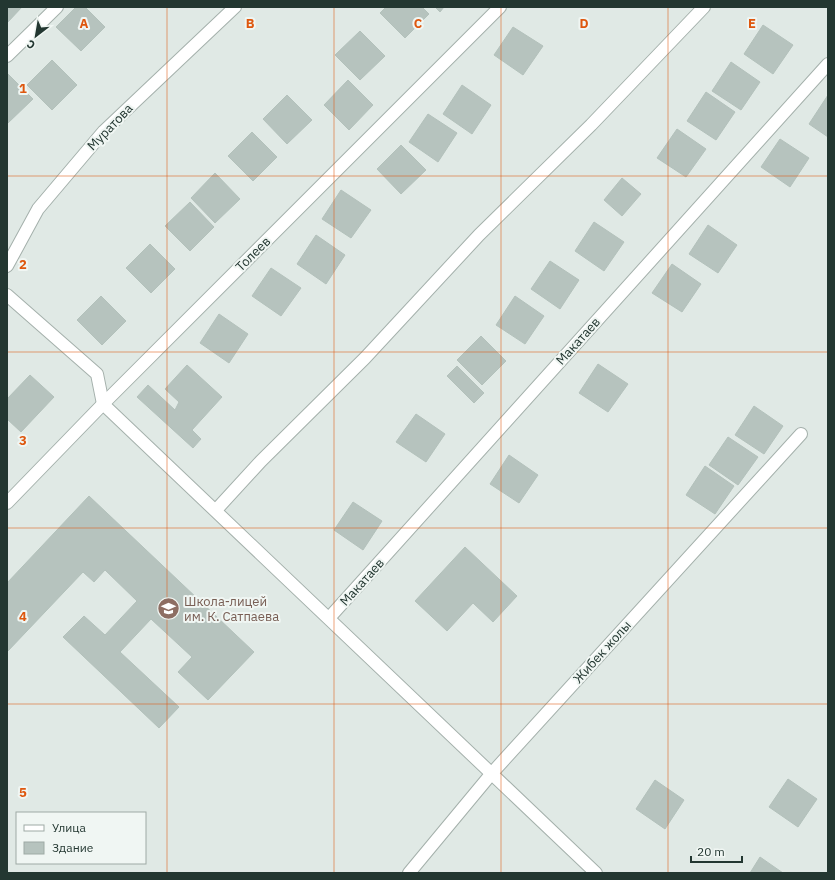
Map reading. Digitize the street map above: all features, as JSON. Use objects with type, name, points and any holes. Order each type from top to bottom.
[{"type":"street","points":[[7,56],[57,7]]},
{"type":"street","name":"Муратова","points":[[7,266],[38,209],[104,131],[235,7]]},
{"type":"street","name":"Толеев","points":[[7,503],[103,404],[500,7]]},
{"type":"street","points":[[216,510],[261,461],[365,358],[479,234],[591,124],[704,7]]},
{"type":"street","name":"Макатаев","points":[[329,618],[828,64]]},
{"type":"street","points":[[7,295],[96,374],[103,404],[596,873]]},
{"type":"street","name":"Жибек жолы","points":[[408,873],[492,773],[800,434]]},
{"type":"building","points":[[7,7],[22,7],[7,23]]},
{"type":"building","points":[[76,7],[85,7],[105,27],[81,51],[56,27]]},
{"type":"building","points":[[386,7],[422,7],[429,14],[405,38],[380,13]]},
{"type":"building","points":[[435,7],[444,7],[440,12]]},
{"type":"building","points":[[763,25],[793,45],[773,74],[744,54]]},
{"type":"building","points":[[513,27],[543,46],[523,75],[494,55]]},
{"type":"building","points":[[360,31],[385,56],[360,80],[335,55]]},
{"type":"building","points":[[52,60],[77,85],[52,110],[27,85]]},
{"type":"building","points":[[731,62],[760,82],[741,110],[712,91]]},
{"type":"building","points":[[8,74],[33,99],[8,123],[7,122]]},
{"type":"building","points":[[348,80],[373,105],[349,130],[324,105]]},
{"type":"building","points":[[462,85],[491,105],[472,134],[443,114]]},
{"type":"building","points":[[706,92],[735,112],[716,140],[687,121]]},
{"type":"building","points":[[287,95],[312,120],[287,144],[263,119]]},
{"type":"building","points":[[828,95],[828,137],[809,124]]},
{"type":"building","points":[[428,114],[457,133],[438,162],[409,142]]},
{"type":"building","points":[[677,129],[706,149],[686,177],[657,158]]},
{"type":"building","points":[[252,132],[277,157],[253,181],[228,156]]},
{"type":"building","points":[[780,139],[809,158],[790,187],[761,167]]},
{"type":"building","points":[[401,145],[426,170],[401,194],[377,169]]},
{"type":"building","points":[[215,173],[240,199],[215,223],[191,198]]},
{"type":"building","points":[[622,178],[641,194],[622,216],[604,200]]},
{"type":"building","points":[[341,190],[371,210],[351,238],[322,219]]},
{"type":"building","points":[[190,202],[214,227],[190,251],[165,226]]},
{"type":"building","points":[[594,222],[624,242],[604,271],[575,251]]},
{"type":"building","points":[[708,225],[737,245],[718,273],[689,254]]},
{"type":"building","points":[[316,235],[345,255],[326,284],[297,264]]},
{"type":"building","points":[[150,244],[175,269],[151,293],[126,268]]},
{"type":"building","points":[[550,261],[579,280],[560,309],[531,289]]},
{"type":"building","points":[[672,264],[701,284],[682,312],[652,293]]},
{"type":"building","points":[[271,268],[301,288],[281,316],[252,296]]},
{"type":"building","points":[[101,296],[126,321],[102,345],[77,320]]},
{"type":"building","points":[[515,296],[544,316],[525,344],[496,325]]},
{"type":"building","points":[[219,314],[248,334],[229,363],[200,343]]},
{"type":"building","points":[[481,336],[506,361],[482,385],[457,360]]},
{"type":"building","points":[[598,364],[628,384],[608,412],[579,393]]},
{"type":"building","points":[[187,365],[222,397],[192,430],[201,439],[193,448],[137,397],[148,385],[175,410],[179,402],[165,389]]},
{"type":"building","points":[[457,366],[484,393],[474,403],[447,376]]},
{"type":"building","points":[[30,375],[54,397],[21,432],[7,419],[7,399]]},
{"type":"building","points":[[754,406],[783,426],[764,454],[735,435]]},
{"type":"building","points":[[416,414],[445,434],[426,462],[396,442]]},
{"type":"building","points":[[728,437],[758,457],[738,485],[709,465]]},
{"type":"building","points":[[509,455],[538,475],[519,503],[490,484]]},
{"type":"building","points":[[705,466],[734,486],[715,514],[686,495]]},
{"type":"building","name":"Школа-лицей им. К. Сатпаева","points":[[89,496],[254,652],[208,700],[178,672],[192,657],[151,619],[120,652],[179,707],[159,728],[63,637],[84,616],[105,635],[137,601],[105,570],[94,582],[83,572],[7,652],[7,583]]},
{"type":"building","points":[[353,502],[382,521],[363,550],[334,530]]},
{"type":"building","points":[[465,547],[517,596],[493,622],[473,603],[447,631],[415,601]]},
{"type":"building","points":[[788,779],[817,799],[798,827],[769,807]]},
{"type":"building","points":[[655,780],[684,800],[665,829],[636,809]]},
{"type":"building","points":[[760,857],[783,873],[750,873]]},
{"type":"place","name":"Школа-лицей им. К. Сатпаева","points":[[169,608]]}]
